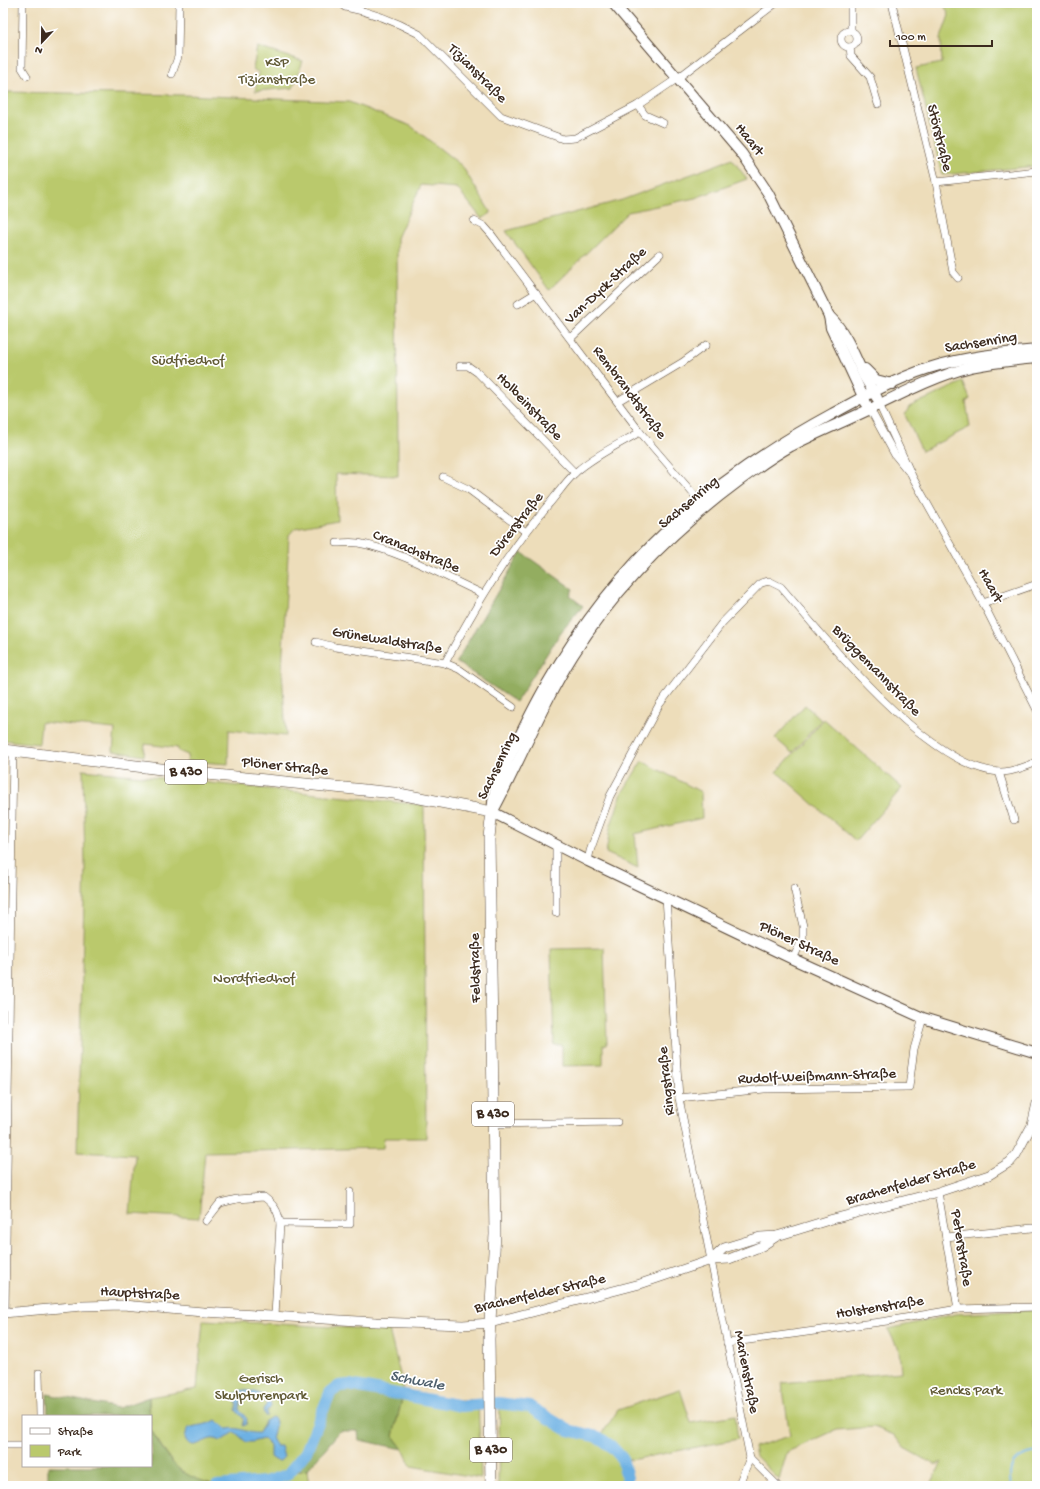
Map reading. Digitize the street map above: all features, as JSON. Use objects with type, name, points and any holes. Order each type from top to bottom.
[{"type":"main road","name":"Haart","points":[[612,3],[731,139],[768,193],[829,316],[831,328],[870,409]]},
{"type":"main road","name":"Haart","points":[[829,316],[837,324],[859,361],[864,375],[879,404]]},
{"type":"main road","name":"Sachsenring","points":[[492,812],[545,703],[574,655],[635,574],[702,504],[768,451],[815,423],[874,392],[928,368],[949,362],[988,355],[1037,350]]},
{"type":"main road","name":"Sachsenring","points":[[702,504],[790,447],[926,383],[970,367],[1037,358]]},
{"type":"main road","points":[[859,361],[876,380],[892,384]]},
{"type":"main road","name":"Plöner Straße","points":[[8,751],[186,772],[394,793],[492,812],[793,959],[923,1018],[1037,1053]]},
{"type":"main road","name":"Feldstraße","points":[[490,1322],[495,1234],[489,837],[492,812]]},
{"type":"main road","name":"B 430","points":[[490,1322],[489,1414],[491,1486]]},
{"type":"street","points":[[23,3],[22,68],[27,76]]},
{"type":"street","points":[[172,74],[178,57],[179,3]]},
{"type":"street","name":"Tizianstraße","points":[[345,7],[377,14],[403,25],[419,34],[501,116],[563,139],[575,138],[638,105],[678,78],[776,3]]},
{"type":"street","points":[[850,31],[851,3]]},
{"type":"street","name":"Störstraße","points":[[892,3],[936,182],[953,272],[958,278]]},
{"type":"street","points":[[850,31],[855,34],[857,40],[854,45],[850,47]]},
{"type":"street","points":[[850,31],[843,34],[841,39],[845,46],[850,47]]},
{"type":"street","points":[[850,47],[852,56],[870,78],[878,104]]},
{"type":"street","points":[[638,105],[645,115],[663,123]]},
{"type":"street","points":[[936,182],[1037,171]]},
{"type":"street","name":"Rembrandtstraße","points":[[474,221],[484,226],[491,234],[571,338],[640,432],[702,504]]},
{"type":"street","name":"Van-Dyck-Straße","points":[[571,338],[660,254]]},
{"type":"street","points":[[518,304],[536,293]]},
{"type":"street","points":[[618,401],[683,362],[706,345]]},
{"type":"street","name":"Holbeinstraße","points":[[460,366],[468,366],[478,374],[575,473]]},
{"type":"street","name":"Haart","points":[[879,404],[913,478],[983,603],[1037,710]]},
{"type":"street","name":"Haart","points":[[870,409],[896,455],[913,478]]},
{"type":"street","name":"Dürerstraße","points":[[446,663],[483,594],[526,532],[575,473],[593,460],[640,432]]},
{"type":"street","points":[[443,476],[468,489],[526,532]]},
{"type":"street","name":"Cranachstraße","points":[[336,543],[356,543],[376,547],[483,594]]},
{"type":"street","name":"Brüggemannstraße","points":[[588,860],[610,796],[659,705],[722,623],[761,583],[769,581],[781,587],[889,707],[940,748],[969,764],[1000,772],[1037,762]]},
{"type":"street","points":[[983,603],[1037,584]]},
{"type":"street","name":"Grünewaldstraße","points":[[316,642],[335,647],[446,663],[459,669],[513,707]]},
{"type":"street","points":[[4,1313],[8,751]]},
{"type":"street","points":[[1000,772],[1014,820]]},
{"type":"street","points":[[556,844],[556,913]]},
{"type":"street","points":[[793,959],[803,938],[804,926],[794,888]]},
{"type":"street","name":"Ringstraße","points":[[666,897],[679,1098],[711,1260]]},
{"type":"street","name":"Rudolf-Weißmann-Straße","points":[[679,1098],[764,1089],[910,1086],[914,1049],[923,1018]]},
{"type":"street","name":"Brachenfelder Straße","points":[[275,1316],[463,1325],[490,1322],[633,1286],[711,1260],[724,1248],[760,1237],[777,1236],[829,1220],[938,1192],[978,1180],[1010,1162],[1024,1143],[1032,1125],[1037,1103]]},
{"type":"street","points":[[493,1124],[617,1122]]},
{"type":"street","points":[[280,1223],[350,1224],[350,1192]]},
{"type":"street","name":"Peterstraße","points":[[938,1192],[958,1309]]},
{"type":"street","points":[[206,1221],[220,1203],[237,1199],[264,1197],[276,1208],[280,1223],[275,1316]]},
{"type":"street","points":[[946,1237],[1032,1228]]},
{"type":"street","name":"Marienstraße","points":[[711,1260],[750,1458]]},
{"type":"street","name":"Hauptstraße","points":[[4,1313],[83,1306],[123,1305],[203,1312],[275,1316]]},
{"type":"street","name":"Holstenstraße","points":[[727,1343],[887,1321],[958,1309],[1037,1307]]},
{"type":"street","points":[[39,1373],[40,1415]]},
{"type":"street","points":[[3,1445],[22,1445]]},
{"type":"street","points":[[738,1486],[750,1458],[776,1486]]},
{"type":"green space","points":[[943,3],[1037,3],[1037,166],[942,175],[916,68],[942,63],[941,38],[949,15]]},
{"type":"green space","name":"KSP Tizianstraße","points":[[257,47],[303,61],[293,88],[255,91],[259,73],[253,69]]},
{"type":"green space","name":"Südfriedhof","points":[[3,92],[185,95],[349,102],[411,126],[462,166],[491,213],[482,219],[457,188],[421,185],[397,238],[398,476],[336,474],[337,520],[295,528],[289,535],[282,670],[286,736],[229,730],[228,764],[187,761],[188,755],[178,751],[178,748],[145,744],[144,756],[113,751],[115,729],[41,722],[39,744],[3,740]]},
{"type":"green space","points":[[732,159],[747,179],[695,198],[628,212],[549,290],[506,231],[622,200]]},
{"type":"green space","points":[[963,382],[970,399],[966,402],[970,427],[922,451],[905,415],[909,407]]},
{"type":"green space","points":[[521,552],[573,589],[570,596],[583,606],[561,632],[516,702],[456,662]]},
{"type":"green space","points":[[805,705],[821,720],[792,753],[775,738]]},
{"type":"green space","points":[[824,719],[902,788],[856,841],[777,772]]},
{"type":"green space","points":[[642,761],[701,792],[702,818],[635,834],[638,868],[606,853],[610,828],[622,793]]},
{"type":"green space","name":"Nordfriedhof","points":[[83,770],[424,805],[426,1138],[384,1138],[383,1148],[205,1152],[199,1218],[130,1214],[135,1155],[77,1152],[85,865]]},
{"type":"green space","points":[[604,948],[607,1044],[603,1045],[603,1065],[562,1066],[562,1045],[554,1045],[551,949]]},
{"type":"green space","name":"Rencks Park","points":[[1035,1310],[1033,1428],[1037,1431],[1037,1486],[930,1486],[942,1462],[935,1465],[904,1448],[894,1435],[874,1427],[836,1430],[787,1452],[779,1480],[756,1456],[754,1447],[790,1436],[782,1383],[901,1372],[899,1351],[888,1329],[956,1314]]},
{"type":"green space","name":"Gerisch Skulpturenpark","points":[[203,1320],[389,1330],[404,1390],[453,1400],[478,1400],[481,1478],[411,1466],[403,1449],[393,1436],[404,1391],[323,1404],[305,1451],[286,1473],[307,1470],[309,1486],[210,1486],[212,1484],[193,1479],[174,1466],[152,1432],[152,1415],[150,1415],[149,1397],[197,1389]]},
{"type":"green space","points":[[348,1384],[404,1390],[393,1436],[403,1449],[359,1440],[358,1431],[340,1431],[307,1470],[286,1473],[305,1451],[328,1391],[338,1385]]},
{"type":"green space","points":[[680,1389],[691,1423],[735,1415],[738,1439],[631,1460],[623,1458],[627,1478],[625,1486],[498,1486],[500,1399],[534,1405],[554,1420],[570,1429],[602,1434],[618,1410]]},
{"type":"green space","points":[[47,1394],[118,1408],[149,1397],[149,1415],[48,1415]]},
{"type":"green space","points":[[152,1432],[169,1458],[181,1471],[199,1480],[212,1484],[210,1486],[33,1486],[48,1484],[48,1467],[152,1467]]},
{"type":"water","points":[[242,1390],[257,1393],[270,1401],[271,1407],[266,1412],[267,1416],[265,1416],[263,1411],[267,1403],[261,1398],[255,1397],[241,1400],[239,1409],[247,1419],[246,1425],[243,1426],[244,1421],[236,1410],[237,1404],[233,1395]]},
{"type":"water","points":[[272,1417],[276,1422],[272,1440],[276,1446],[281,1446],[284,1457],[280,1461],[274,1460],[270,1457],[270,1446],[263,1439],[246,1442],[235,1432],[221,1441],[212,1439],[193,1445],[187,1442],[185,1438],[187,1429],[216,1420],[227,1429],[236,1428],[259,1433],[265,1421]]},
{"type":"waterway","name":"Schwale","points":[[217,1486],[265,1482],[287,1475],[306,1452],[330,1393],[339,1386],[349,1385],[462,1406],[498,1403],[530,1407],[568,1430],[598,1437],[611,1446],[622,1458],[627,1478],[625,1486]]},
{"type":"waterway","points":[[1011,1486],[1010,1472],[1014,1462],[1018,1458],[1037,1452]]}]
